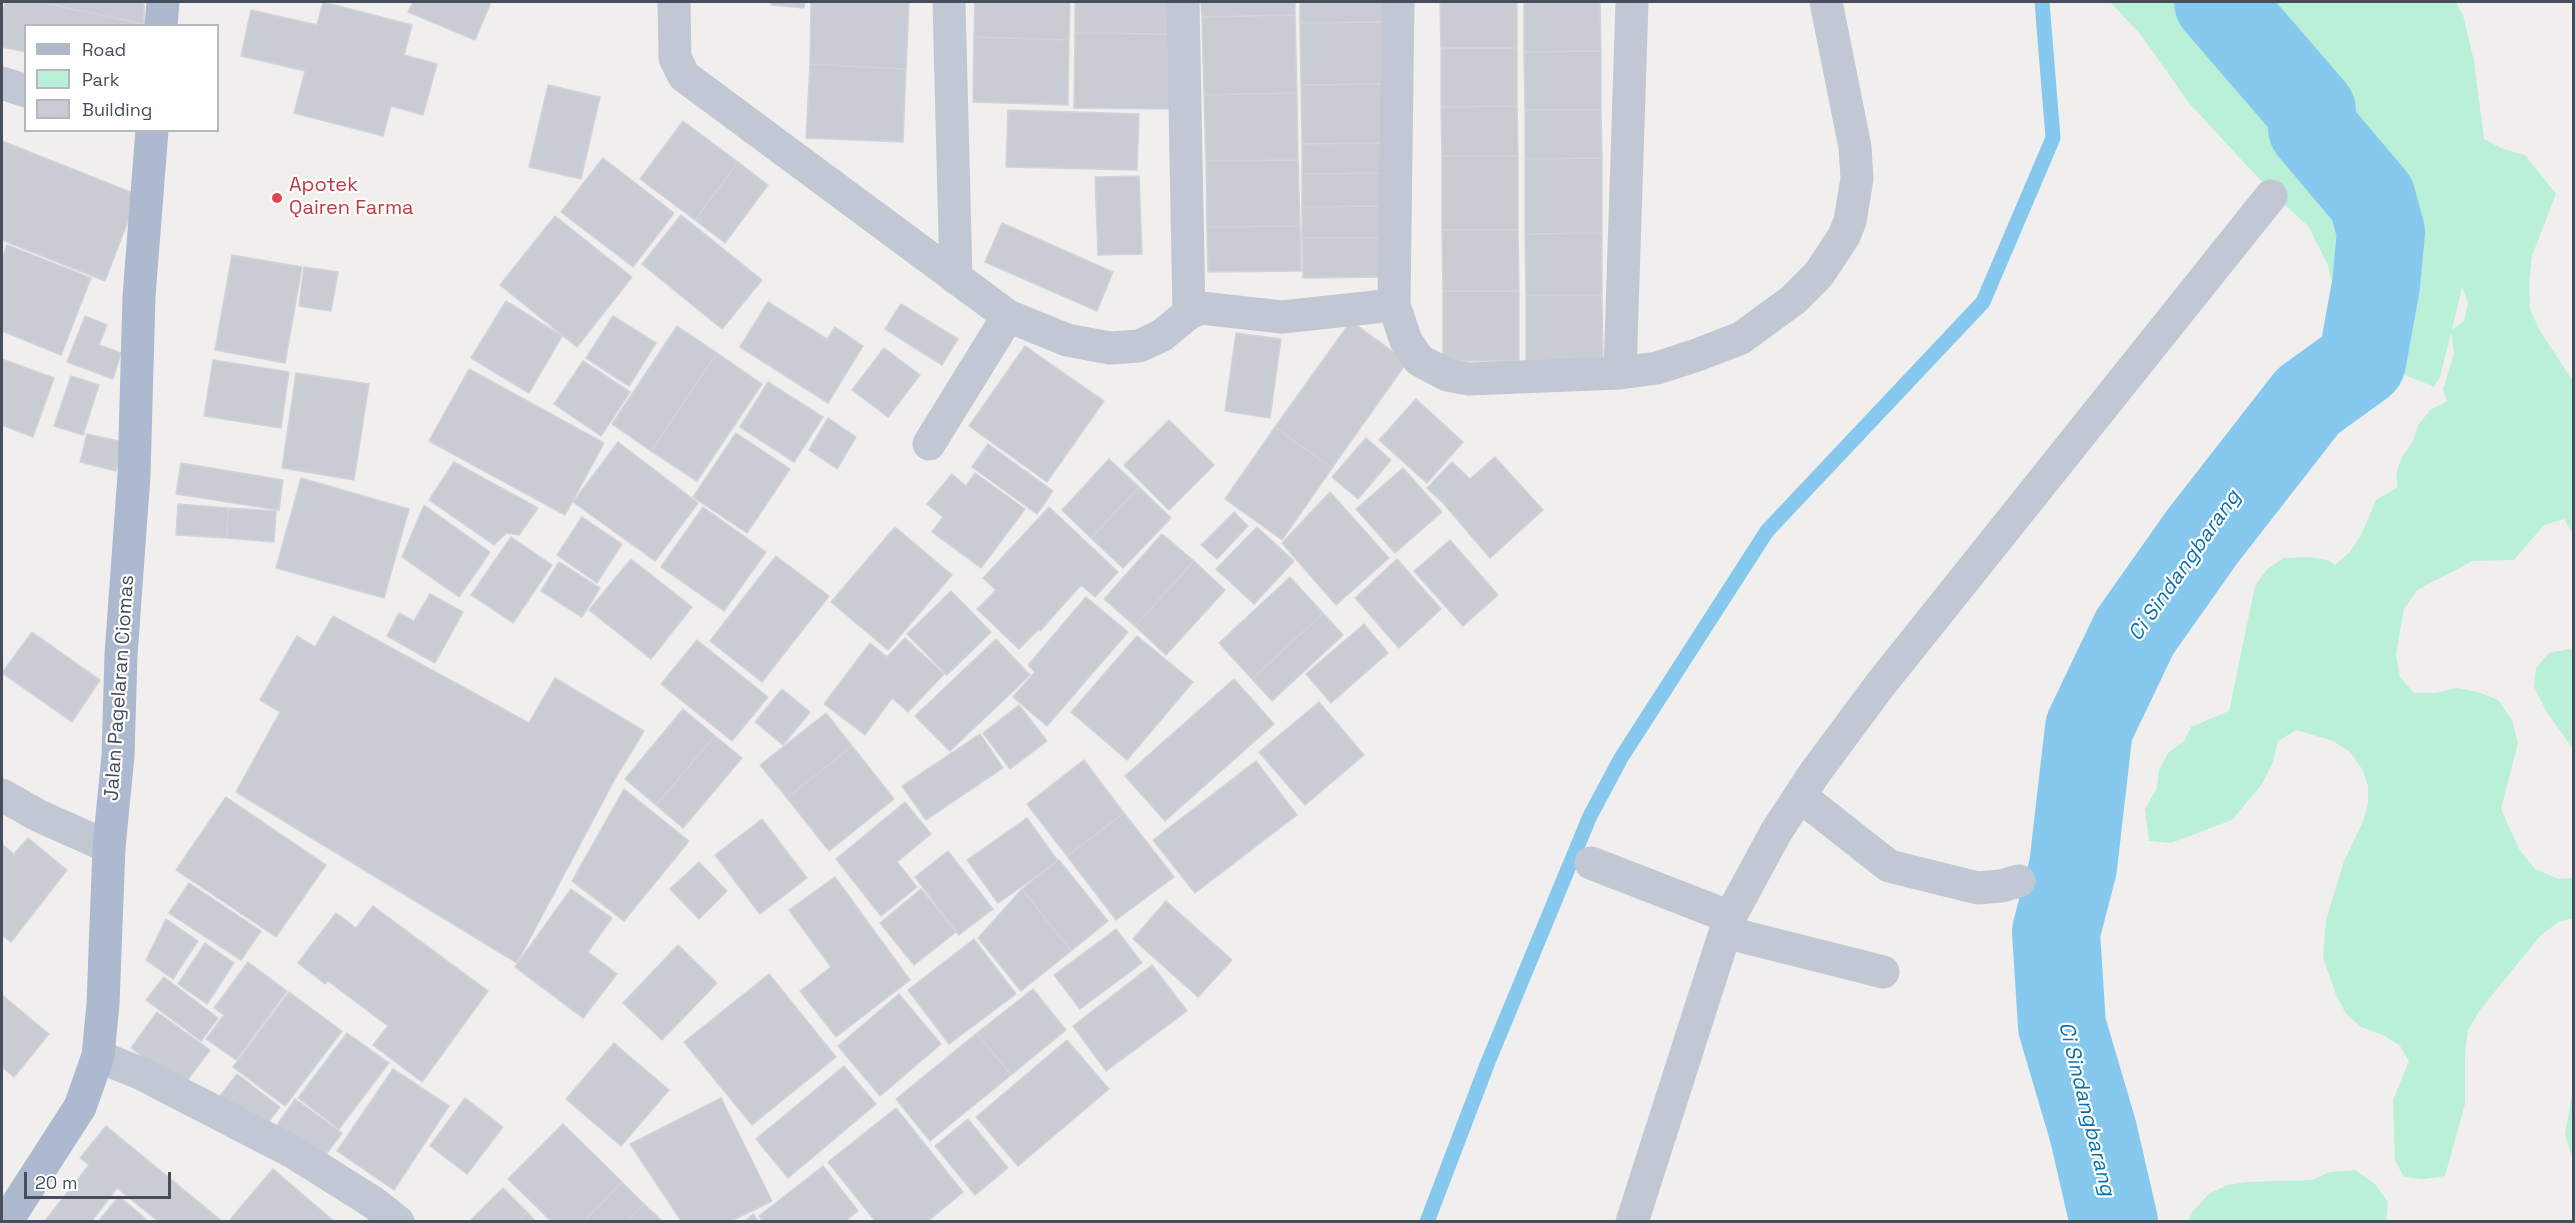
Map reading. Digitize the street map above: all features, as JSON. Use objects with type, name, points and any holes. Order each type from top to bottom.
[{"type":"main road","points":[[161,24],[163,2]]},
{"type":"main road","name":"Jalan Pagelaran Ciomas","points":[[6,1221],[80,1107],[98,1056],[103,1004],[109,847],[118,756],[121,655],[134,475],[146,132]]},
{"type":"street","points":[[674,2],[675,58],[684,76],[1008,316],[1068,340],[1110,348],[1139,346],[1161,336],[1189,313],[1200,308],[1217,308],[1282,317],[1394,305]]},
{"type":"street","points":[[949,2],[956,278]]},
{"type":"street","points":[[1184,2],[1189,313]]},
{"type":"street","points":[[1398,2],[1394,305],[1406,341],[1419,360],[1447,375],[1469,379],[1620,373],[1657,368],[1741,338],[1793,300],[1819,274],[1844,236],[1850,221],[1857,179],[1855,147],[1826,2]]},
{"type":"street","points":[[1620,373],[1632,2]]},
{"type":"street","points":[[2,83],[24,90]]},
{"type":"street","points":[[1632,1221],[1728,924],[1776,832],[1880,685],[2271,196]]},
{"type":"street","points":[[929,444],[1008,316]]},
{"type":"street","points":[[2,795],[39,816],[109,847]]},
{"type":"street","points":[[1800,796],[1889,866],[1978,888],[2001,886],[2019,881]]},
{"type":"street","points":[[1591,863],[1728,924],[1883,972]]},
{"type":"street","points":[[98,1056],[142,1074],[293,1152],[374,1203],[398,1221]]},
{"type":"green space","points":[[2110,2],[2456,2],[2463,15],[2474,61],[2484,139],[2503,149],[2525,155],[2556,194],[2532,256],[2529,282],[2530,309],[2540,331],[2573,381],[2573,534],[2564,519],[2544,525],[2514,560],[2473,561],[2417,590],[2404,609],[2396,654],[2400,677],[2414,693],[2435,693],[2456,688],[2478,692],[2498,700],[2512,720],[2518,743],[2501,809],[2519,849],[2535,869],[2559,879],[2573,878],[2573,918],[2558,922],[2540,936],[2480,1010],[2468,1030],[2465,1052],[2465,1104],[2445,1176],[2424,1179],[2404,1177],[2395,1161],[2393,1100],[2409,1061],[2400,1046],[2383,1035],[2361,1027],[2346,1014],[2336,995],[2323,957],[2326,920],[2344,861],[2362,824],[2368,804],[2368,786],[2362,769],[2350,752],[2333,741],[2296,730],[2278,741],[2273,762],[2262,784],[2232,820],[2171,843],[2149,841],[2145,809],[2157,788],[2159,770],[2168,753],[2184,741],[2191,727],[2229,711],[2255,586],[2267,569],[2284,558],[2307,557],[2328,560],[2335,565],[2350,552],[2361,535],[2376,500],[2398,487],[2396,474],[2419,424],[2430,410],[2447,401],[2443,389],[2454,353],[2451,333],[2440,377],[2434,387],[2345,350],[2338,304],[2327,263],[2308,226],[2275,196],[2189,103],[2141,35]],"holes":[[[2462,287],[2468,303],[2464,321],[2452,330]]]},
{"type":"green space","points":[[2569,649],[2574,651],[2573,749],[2546,711],[2534,687],[2536,668],[2549,653]]},
{"type":"green space","points":[[2573,1089],[2573,1160],[2565,1134]]},
{"type":"green space","points":[[2355,1170],[2375,1184],[2388,1202],[2386,1221],[2188,1221],[2193,1211],[2209,1194],[2227,1185],[2312,1180],[2330,1172]]},
{"type":"building","points":[[5,2],[39,2],[144,24],[24,24],[24,52],[2,47],[2,17]]},
{"type":"building","points":[[39,2],[144,2],[144,24]]},
{"type":"building","points":[[323,2],[412,25],[404,55],[437,64],[423,115],[391,106],[383,136],[294,113],[305,71],[241,56],[251,10],[317,25]]},
{"type":"building","points":[[413,2],[491,2],[475,40],[408,12]]},
{"type":"building","points":[[771,2],[805,2],[804,8],[771,5]]},
{"type":"building","points":[[811,2],[909,2],[906,69],[810,64]]},
{"type":"building","points":[[975,2],[1070,2],[1069,40],[974,37]]},
{"type":"building","points":[[1075,2],[1172,2],[1172,34],[1075,33]]},
{"type":"building","points":[[1201,2],[1295,2],[1295,15],[1202,17]]},
{"type":"building","points":[[1300,2],[1382,2],[1383,22],[1300,23]]},
{"type":"building","points":[[1440,2],[1517,2],[1517,48],[1441,48]]},
{"type":"building","points":[[1524,2],[1600,2],[1601,51],[1524,52]]},
{"type":"building","points":[[1295,15],[1297,93],[1204,95],[1202,17]]},
{"type":"building","points":[[1383,22],[1383,84],[1301,85],[1300,23]]},
{"type":"building","points":[[1075,33],[1172,34],[1171,109],[1074,108]]},
{"type":"building","points":[[974,37],[1069,40],[1068,105],[973,102]]},
{"type":"building","points":[[1441,48],[1517,48],[1517,106],[1441,107]]},
{"type":"building","points":[[1601,51],[1601,110],[1525,110],[1524,52]]},
{"type":"building","points":[[810,64],[906,69],[903,142],[806,138]]},
{"type":"building","points":[[1383,84],[1384,143],[1302,144],[1301,85]]},
{"type":"building","points":[[548,85],[600,97],[581,179],[529,167]]},
{"type":"building","points":[[1297,93],[1298,160],[1206,161],[1204,95]]},
{"type":"building","points":[[1517,106],[1518,156],[1442,156],[1441,107]]},
{"type":"building","points":[[1008,110],[1139,114],[1137,170],[1006,167]]},
{"type":"building","points":[[1525,110],[1601,110],[1602,158],[1525,159]]},
{"type":"building","points":[[683,121],[738,162],[695,220],[640,179]]},
{"type":"building","points":[[2,141],[138,195],[105,281],[2,240]]},
{"type":"building","points":[[1384,143],[1385,173],[1302,174],[1302,144]]},
{"type":"building","points":[[1442,156],[1518,156],[1518,230],[1442,230]]},
{"type":"building","points":[[603,158],[674,213],[633,267],[561,212]]},
{"type":"building","points":[[1602,158],[1602,233],[1525,234],[1525,159]]},
{"type":"building","points":[[1298,160],[1300,226],[1207,227],[1206,161]]},
{"type":"building","points":[[738,162],[768,185],[725,243],[695,220]]},
{"type":"building","points":[[1385,173],[1385,206],[1302,207],[1302,174]]},
{"type":"building","points":[[1139,176],[1142,254],[1098,255],[1095,177]]},
{"type":"building","points":[[1385,206],[1386,238],[1302,238],[1302,207]]},
{"type":"building","points":[[681,215],[762,280],[722,329],[642,264]]},
{"type":"building","points":[[555,216],[632,277],[577,347],[500,285]]},
{"type":"building","points":[[1002,223],[1113,272],[1097,311],[985,262]]},
{"type":"building","points":[[1300,226],[1301,271],[1208,272],[1207,227]]},
{"type":"building","points":[[1442,230],[1518,230],[1519,291],[1443,291]]},
{"type":"building","points":[[1602,233],[1602,295],[1526,295],[1525,234]]},
{"type":"building","points":[[1302,238],[1386,238],[1386,277],[1303,278]]},
{"type":"building","points":[[7,245],[91,278],[61,355],[2,331],[2,258]]},
{"type":"building","points":[[232,255],[302,267],[285,363],[215,350]]},
{"type":"building","points":[[304,267],[338,272],[331,311],[299,306]]},
{"type":"building","points":[[1443,291],[1519,291],[1519,361],[1443,361]]},
{"type":"building","points":[[1526,295],[1602,295],[1603,362],[1526,363]]},
{"type":"building","points":[[506,301],[562,336],[529,393],[471,358]]},
{"type":"building","points":[[768,302],[827,339],[835,327],[863,346],[828,403],[740,347]]},
{"type":"building","points":[[901,304],[958,339],[942,365],[885,329]]},
{"type":"building","points":[[85,316],[107,325],[99,345],[121,353],[113,379],[67,362]]},
{"type":"building","points":[[613,316],[656,343],[629,386],[586,358]]},
{"type":"building","points":[[1351,321],[1407,362],[1332,468],[1275,427]]},
{"type":"building","points":[[677,326],[717,353],[651,451],[612,424]]},
{"type":"building","points":[[1236,333],[1281,339],[1270,418],[1225,411]]},
{"type":"building","points":[[1025,346],[1104,401],[1047,482],[969,426]]},
{"type":"building","points":[[884,348],[920,375],[888,417],[852,390]]},
{"type":"building","points":[[717,353],[762,384],[697,481],[651,451]]},
{"type":"building","points":[[2,359],[54,378],[33,437],[2,425]]},
{"type":"building","points":[[213,360],[289,372],[281,428],[204,416]]},
{"type":"building","points":[[583,361],[630,392],[601,436],[554,404]]},
{"type":"building","points":[[469,369],[604,443],[565,515],[429,441]]},
{"type":"building","points":[[296,373],[369,384],[354,480],[282,468]]},
{"type":"building","points":[[71,376],[99,385],[83,435],[54,426]]},
{"type":"building","points":[[768,382],[823,417],[794,462],[740,427]]},
{"type":"building","points":[[1416,399],[1463,442],[1427,483],[1379,440]]},
{"type":"building","points":[[828,418],[856,437],[837,469],[809,450]]},
{"type":"building","points":[[1169,420],[1214,465],[1169,510],[1124,465]]},
{"type":"building","points":[[1275,427],[1332,468],[1282,540],[1225,499]]},
{"type":"building","points":[[736,433],[790,469],[747,533],[693,497]]},
{"type":"building","points":[[87,434],[123,442],[116,471],[80,462]]},
{"type":"building","points":[[1366,438],[1391,460],[1358,499],[1332,477]]},
{"type":"building","points":[[618,442],[698,503],[655,561],[573,502]]},
{"type":"building","points":[[988,444],[1053,491],[1037,514],[972,467]]},
{"type":"building","points":[[1495,457],[1543,510],[1490,558],[1443,503],[1427,488],[1452,462],[1470,479]]},
{"type":"building","points":[[1109,459],[1139,487],[1091,538],[1062,510]]},
{"type":"building","points":[[454,462],[538,508],[519,535],[506,533],[494,545],[429,500]]},
{"type":"building","points":[[181,463],[283,480],[279,510],[176,494]]},
{"type":"building","points":[[1403,468],[1442,512],[1395,553],[1356,509]]},
{"type":"building","points":[[975,473],[1025,509],[981,568],[932,532],[943,517],[927,504],[952,474],[966,486]]},
{"type":"building","points":[[301,478],[409,509],[384,598],[276,568]]},
{"type":"building","points":[[1139,487],[1171,518],[1123,568],[1091,538]]},
{"type":"building","points":[[1330,492],[1389,558],[1336,605],[1282,543]]},
{"type":"building","points":[[178,504],[228,508],[227,538],[176,535]]},
{"type":"building","points":[[424,505],[490,552],[459,597],[402,557]]},
{"type":"building","points":[[703,507],[766,552],[724,611],[661,567]]},
{"type":"building","points":[[1049,507],[1118,572],[1095,597],[1081,585],[1040,631],[1039,629],[1019,649],[977,609],[996,590],[983,578]]},
{"type":"building","points":[[228,508],[276,511],[274,542],[227,538]]},
{"type":"building","points":[[1234,512],[1248,526],[1217,559],[1201,545]]},
{"type":"building","points":[[582,517],[622,544],[597,583],[557,555]]},
{"type":"building","points":[[895,527],[952,575],[888,650],[831,602]]},
{"type":"building","points":[[1257,527],[1294,561],[1254,604],[1216,569]]},
{"type":"building","points":[[1162,534],[1194,561],[1135,626],[1104,599]]},
{"type":"building","points":[[511,537],[552,565],[513,623],[471,595]]},
{"type":"building","points":[[1450,540],[1498,595],[1463,626],[1414,571]]},
{"type":"building","points":[[776,556],[829,596],[762,682],[710,641]]},
{"type":"building","points":[[631,559],[692,607],[651,659],[589,610]]},
{"type":"building","points":[[1397,559],[1441,609],[1399,648],[1355,598]]},
{"type":"building","points":[[1194,561],[1225,590],[1166,655],[1135,626]]},
{"type":"building","points":[[559,562],[600,588],[582,617],[541,591]]},
{"type":"building","points":[[1290,577],[1323,613],[1252,679],[1219,643]]},
{"type":"building","points":[[951,591],[991,632],[947,675],[907,634]]},
{"type":"building","points":[[430,594],[463,612],[435,663],[387,636],[399,613],[414,621]]},
{"type":"building","points":[[1086,597],[1128,632],[1047,726],[1013,697],[1035,672],[1028,665]]},
{"type":"building","points":[[1323,613],[1343,635],[1272,701],[1252,679]]},
{"type":"building","points":[[333,616],[529,723],[555,678],[644,731],[616,777],[517,963],[236,792],[280,712],[260,700],[297,636],[315,647]]},
{"type":"building","points":[[1364,624],[1388,653],[1331,703],[1306,674]]},
{"type":"building","points":[[32,632],[100,680],[72,722],[2,673]]},
{"type":"building","points":[[1137,636],[1193,682],[1127,760],[1071,712]]},
{"type":"building","points":[[905,638],[944,674],[908,712],[892,698],[865,735],[824,704],[870,643],[887,657]]},
{"type":"building","points":[[996,639],[1030,675],[950,751],[915,716]]},
{"type":"building","points":[[697,640],[768,697],[732,741],[661,684]]},
{"type":"building","points":[[1234,679],[1274,724],[1165,821],[1125,776]]},
{"type":"building","points":[[782,689],[810,712],[783,745],[755,722]]},
{"type":"building","points":[[1319,702],[1364,755],[1305,805],[1259,752]]},
{"type":"building","points":[[1019,705],[1047,741],[1010,769],[983,733]]},
{"type":"building","points":[[683,709],[715,736],[656,805],[625,779]]},
{"type":"building","points":[[826,713],[852,746],[787,798],[760,765]]},
{"type":"building","points":[[980,734],[1003,768],[926,820],[902,786]]},
{"type":"building","points":[[715,736],[742,758],[683,828],[656,805]]},
{"type":"building","points":[[852,746],[894,799],[829,851],[787,798]]},
{"type":"building","points":[[1084,760],[1124,813],[1067,856],[1027,804]]},
{"type":"building","points":[[1256,761],[1297,815],[1195,893],[1153,840]]},
{"type":"building","points":[[624,789],[689,841],[624,921],[572,881]]},
{"type":"building","points":[[226,797],[326,865],[276,937],[176,870]]},
{"type":"building","points":[[905,802],[931,834],[897,862],[917,887],[881,916],[836,859]]},
{"type":"building","points":[[1124,813],[1174,877],[1116,920],[1067,856]]},
{"type":"building","points":[[1027,818],[1058,861],[998,903],[967,860]]},
{"type":"building","points":[[762,819],[807,878],[760,914],[715,855]]},
{"type":"building","points":[[28,838],[67,870],[11,942],[2,935],[2,844],[14,854]]},
{"type":"building","points":[[948,851],[993,909],[959,935],[915,877]]},
{"type":"building","points":[[1059,860],[1108,921],[1071,951],[1022,889]]},
{"type":"building","points":[[699,862],[727,891],[699,919],[670,889]]},
{"type":"building","points":[[835,877],[910,980],[836,1037],[800,991],[831,967],[789,910]]},
{"type":"building","points":[[189,883],[261,931],[241,960],[169,913]]},
{"type":"building","points":[[571,889],[612,918],[588,952],[617,974],[583,1018],[515,967]]},
{"type":"building","points":[[921,889],[956,932],[914,965],[880,923]]},
{"type":"building","points":[[1022,889],[1071,951],[1021,991],[978,938]]},
{"type":"building","points":[[1166,901],[1232,960],[1198,997],[1133,939]]},
{"type":"building","points":[[373,906],[488,991],[422,1082],[373,1045],[388,1026],[328,981],[325,984],[298,963],[336,913],[356,928]]},
{"type":"building","points":[[166,919],[198,941],[173,979],[146,960]]},
{"type":"building","points":[[1116,929],[1142,963],[1080,1009],[1054,975]]},
{"type":"building","points":[[974,939],[1016,994],[949,1044],[908,990]]},
{"type":"building","points":[[205,943],[234,963],[207,1004],[178,984]]},
{"type":"building","points":[[678,945],[717,983],[662,1040],[623,1003]]},
{"type":"building","points":[[248,962],[287,991],[236,1060],[206,1039],[224,1015],[214,1008]]},
{"type":"building","points":[[1152,965],[1187,1011],[1106,1071],[1073,1026]]},
{"type":"building","points":[[769,974],[836,1057],[752,1125],[684,1042]]},
{"type":"building","points":[[164,977],[218,1018],[201,1041],[146,1000]]},
{"type":"building","points":[[1033,989],[1066,1030],[1011,1075],[977,1033]]},
{"type":"building","points":[[289,992],[342,1031],[285,1106],[233,1067]]},
{"type":"building","points":[[899,994],[941,1044],[880,1096],[838,1046]]},
{"type":"building","points":[[2,995],[49,1034],[14,1077],[2,1067]]},
{"type":"building","points":[[157,1012],[210,1050],[183,1086],[131,1048]]},
{"type":"building","points":[[347,1033],[389,1063],[339,1129],[298,1098]]},
{"type":"building","points":[[977,1033],[1011,1075],[930,1141],[896,1099]]},
{"type":"building","points":[[1067,1040],[1109,1089],[1018,1166],[976,1117]]},
{"type":"building","points":[[614,1043],[669,1090],[621,1146],[566,1099]]},
{"type":"building","points":[[844,1066],[876,1104],[788,1178],[756,1139]]},
{"type":"building","points":[[393,1069],[449,1106],[394,1190],[337,1151]]},
{"type":"building","points":[[237,1074],[280,1107],[261,1132],[217,1100]]},
{"type":"building","points":[[465,1098],[503,1127],[467,1174],[430,1146]]},
{"type":"building","points":[[721,1098],[772,1201],[729,1222],[682,1222],[630,1144]]},
{"type":"building","points":[[295,1099],[342,1133],[319,1164],[273,1131]]},
{"type":"building","points":[[896,1108],[963,1192],[927,1222],[876,1222],[828,1162]]},
{"type":"building","points":[[968,1119],[1008,1168],[975,1195],[935,1146]]},
{"type":"building","points":[[563,1124],[622,1182],[583,1222],[552,1222],[508,1179]]},
{"type":"building","points":[[106,1126],[223,1222],[159,1222],[117,1188],[91,1222],[44,1222],[89,1165],[80,1158]]},
{"type":"building","points":[[823,1166],[858,1211],[844,1222],[763,1222],[759,1216]]},
{"type":"building","points":[[273,1169],[335,1222],[228,1222]]},
{"type":"building","points":[[622,1182],[644,1204],[627,1222],[583,1222]]},
{"type":"building","points":[[503,1188],[527,1212],[517,1222],[469,1222]]},
{"type":"building","points":[[119,1196],[149,1222],[98,1222]]},
{"type":"building","points":[[644,1204],[663,1222],[627,1222]]},
{"type":"building","points":[[527,1212],[536,1222],[517,1222]]},
{"type":"building","points":[[753,1214],[759,1222],[744,1222]]},
{"type":"waterway","points":[[1427,1222],[1488,1062],[1590,816],[1621,758],[1767,531],[1983,302],[2053,138],[2042,2]]},
{"type":"waterway","name":"Ci Sindangbarang","points":[[2114,1222],[2093,1131],[2062,1026],[2056,932],[2073,867],[2089,728],[2135,632],[2202,537],[2308,401],[2362,362],[2376,285],[2381,232],[2372,199],[2312,128],[2312,111],[2218,2]]},
{"type":"place","name":"Apotek Qairen Farma","points":[[277,198]]}]
